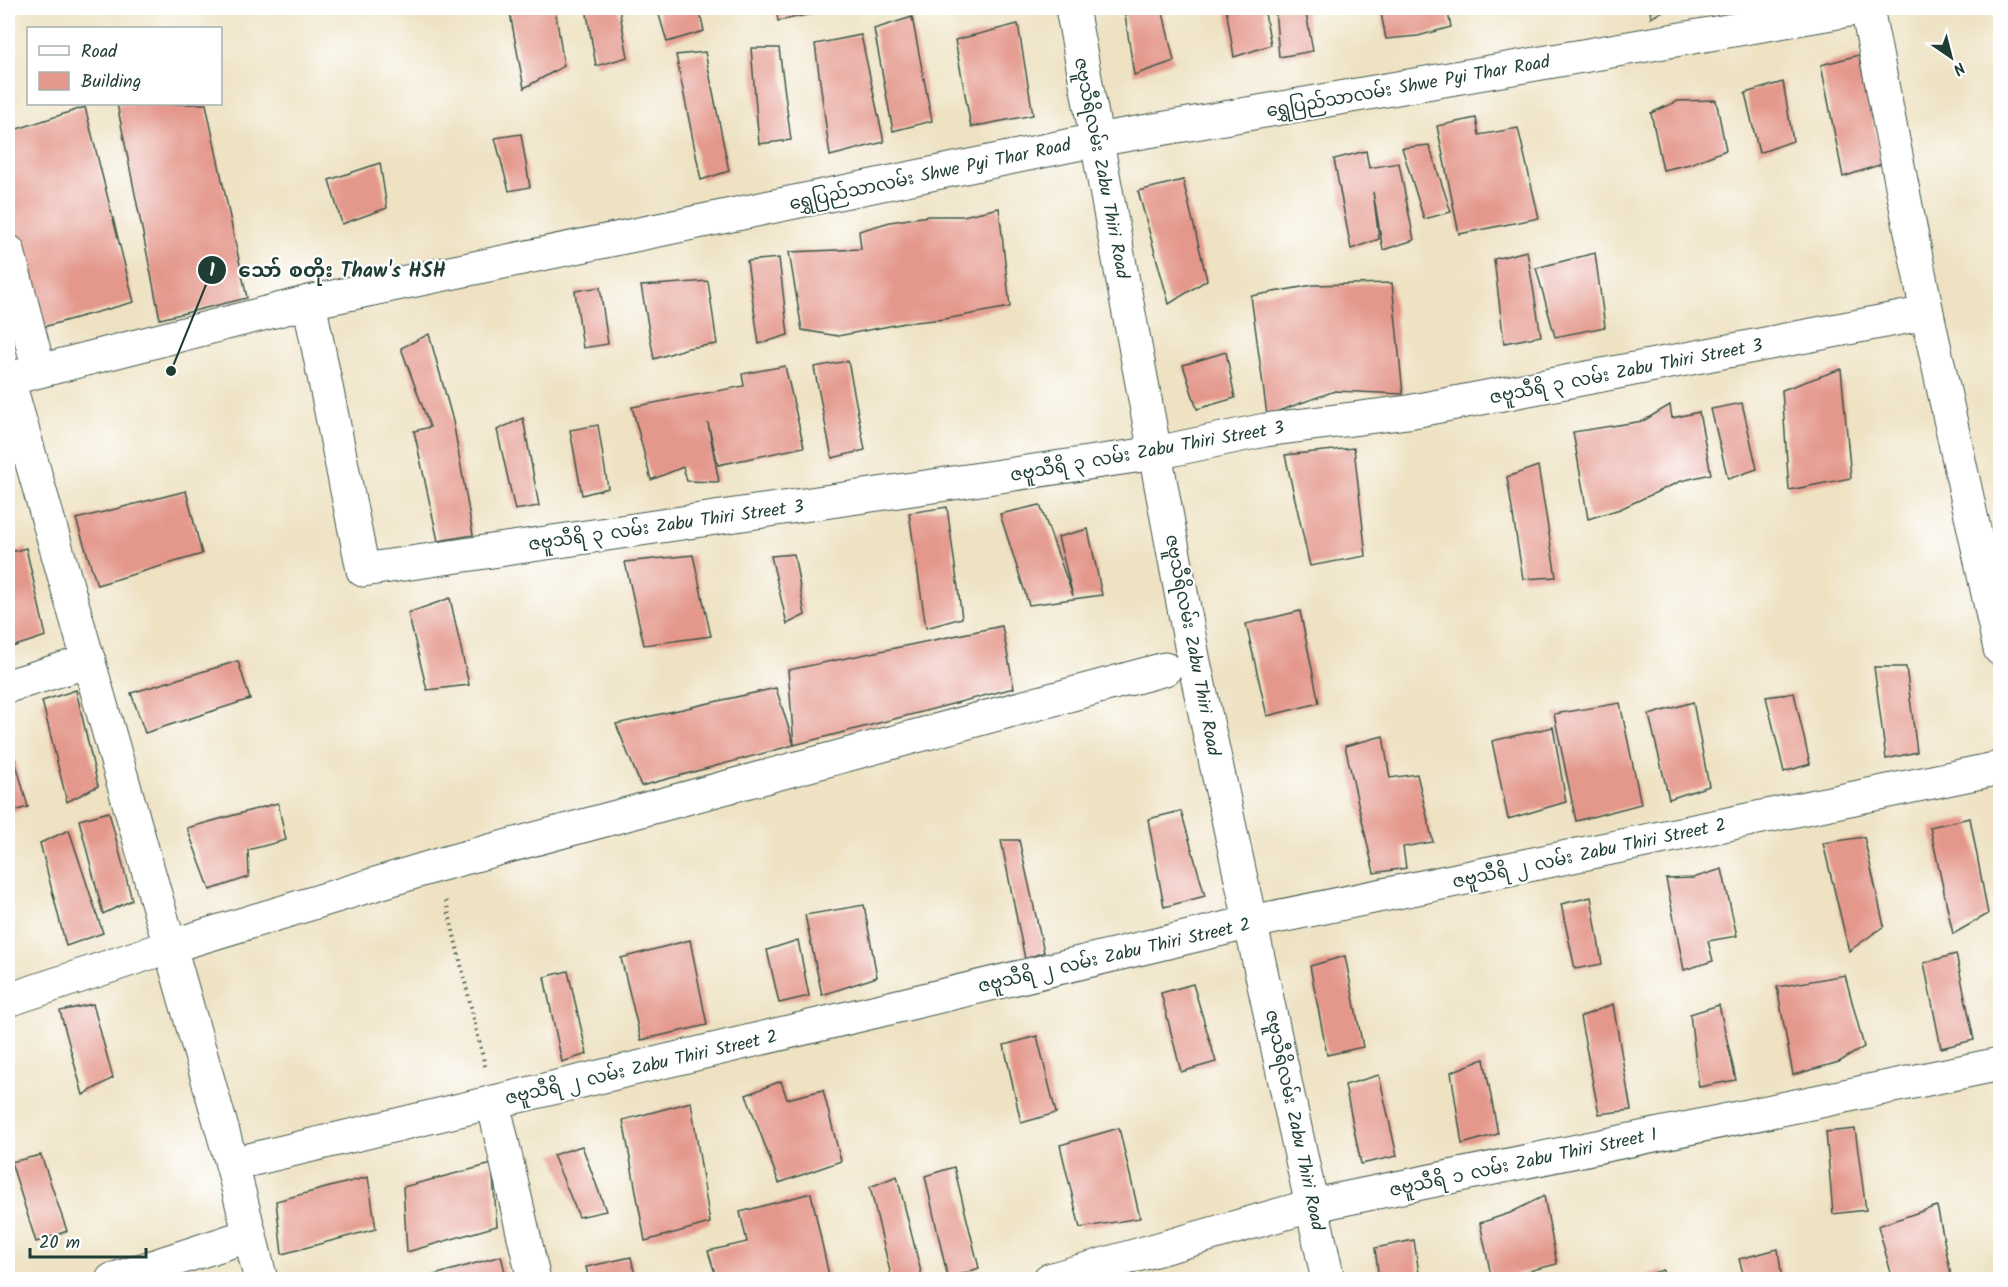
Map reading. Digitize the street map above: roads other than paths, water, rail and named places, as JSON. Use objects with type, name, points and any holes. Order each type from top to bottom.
[{"type":"street","name":"ဇဗူသီရိလမ်း Zabu Thiri Road","points":[[1072,8],[1194,662],[1314,1205],[1328,1280]]},
{"type":"street","name":"ရွှေပြည်သာလမ်း Shwe Pyi Thar Road","points":[[8,379],[309,302],[1096,140],[1861,8]]},
{"type":"street","points":[[1867,8],[1928,314],[2001,649]]},
{"type":"street","points":[[8,251],[39,370]]},
{"type":"street","name":"ဇဗူသီရိ ၃ လမ်း Zabu Thiri Street 3","points":[[309,302],[363,570],[1155,453],[1265,430],[1408,412],[1928,314]]},
{"type":"street","points":[[8,379],[171,946],[232,1164],[261,1280]]},
{"type":"street","points":[[8,686],[89,661]]},
{"type":"street","points":[[8,1000],[171,946],[438,865],[1165,669]]},
{"type":"street","name":"ဇဗူသီရိ ၂ လမ်း Zabu Thiri Street 2","points":[[232,1164],[1252,922],[2001,768]]},
{"type":"street","name":"ဇဗူသီရိ ၁ လမ်း Zabu Thiri Street 1","points":[[1049,1280],[1314,1205],[2001,1064]]},
{"type":"street","points":[[493,1102],[534,1280]]},
{"type":"street","points":[[112,1280],[250,1235]]},
{"type":"place","name":"သော် စတိုး Thaw's HSH","points":[[171,371]]}]
